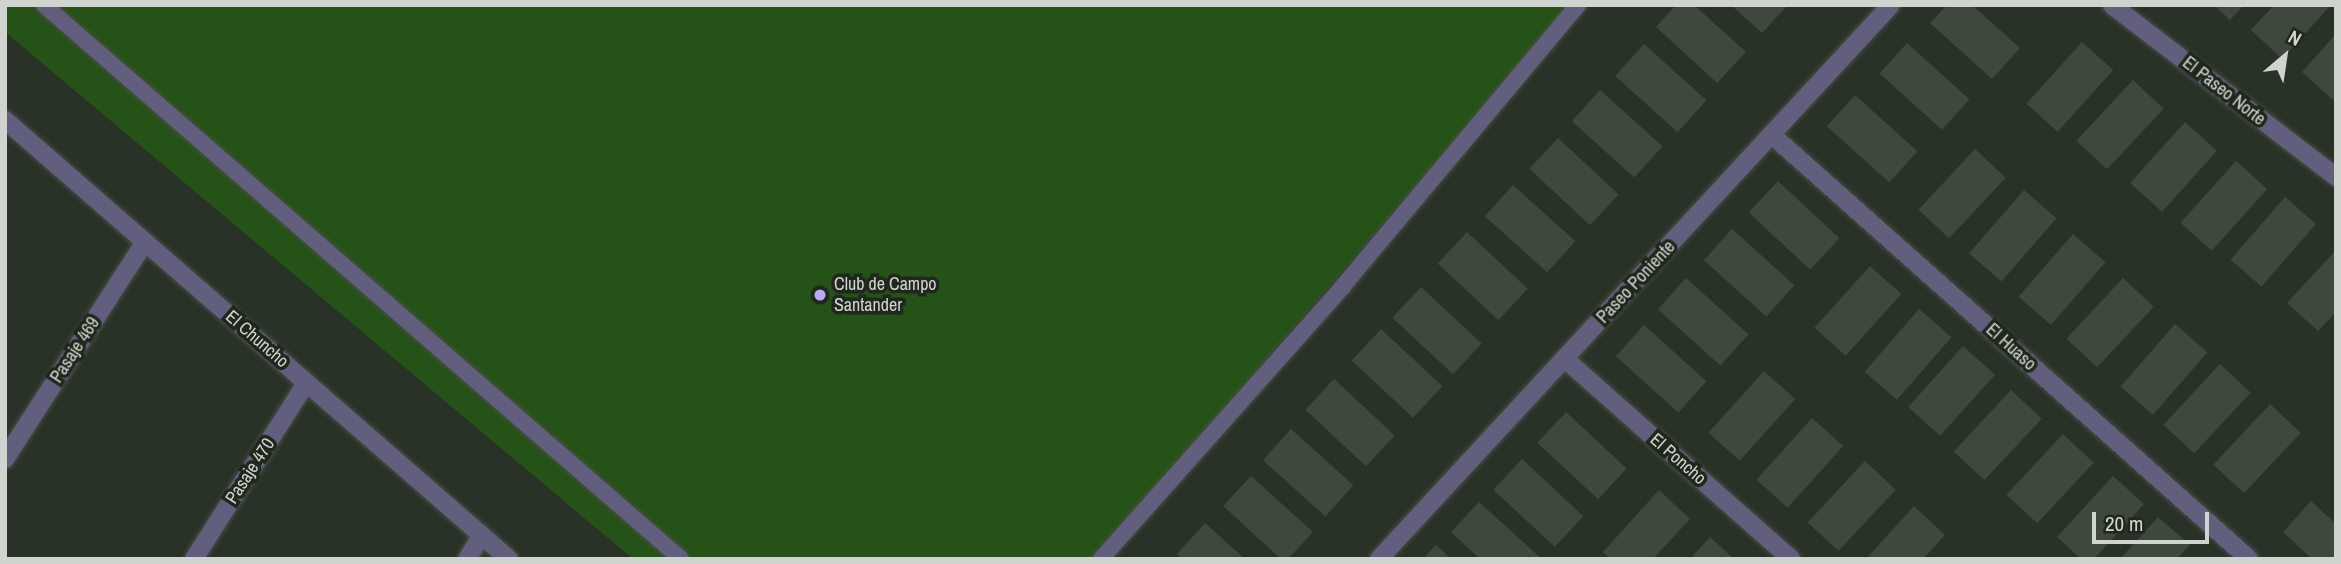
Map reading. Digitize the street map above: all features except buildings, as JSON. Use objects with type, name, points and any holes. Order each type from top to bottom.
[{"type":"street","name":"Paseo Poniente","points":[[1379,559],[1891,5]]},
{"type":"street","name":"El Paseo Norte","points":[[2112,5],[2336,177]]},
{"type":"street","name":"El Chuncho","points":[[5,120],[509,559]]},
{"type":"street","name":"El Huaso","points":[[1772,135],[2249,559]]},
{"type":"street","name":"Pasaje 469","points":[[5,459],[145,242]]},
{"type":"street","name":"El Poncho","points":[[1565,359],[1791,559]]},
{"type":"street","name":"Pasaje 470","points":[[194,559],[306,383]]},
{"type":"street","points":[[467,559],[482,535]]},
{"type":"lane","points":[[44,5],[681,559]]},
{"type":"lane","points":[[1101,559],[1343,286],[1578,5]]},
{"type":"green space","name":"Club de Campo Santander","points":[[5,5],[1572,5],[1094,559],[633,559],[5,32]]},
{"type":"place","name":"Club de Campo Santander","points":[[820,295]]}]
